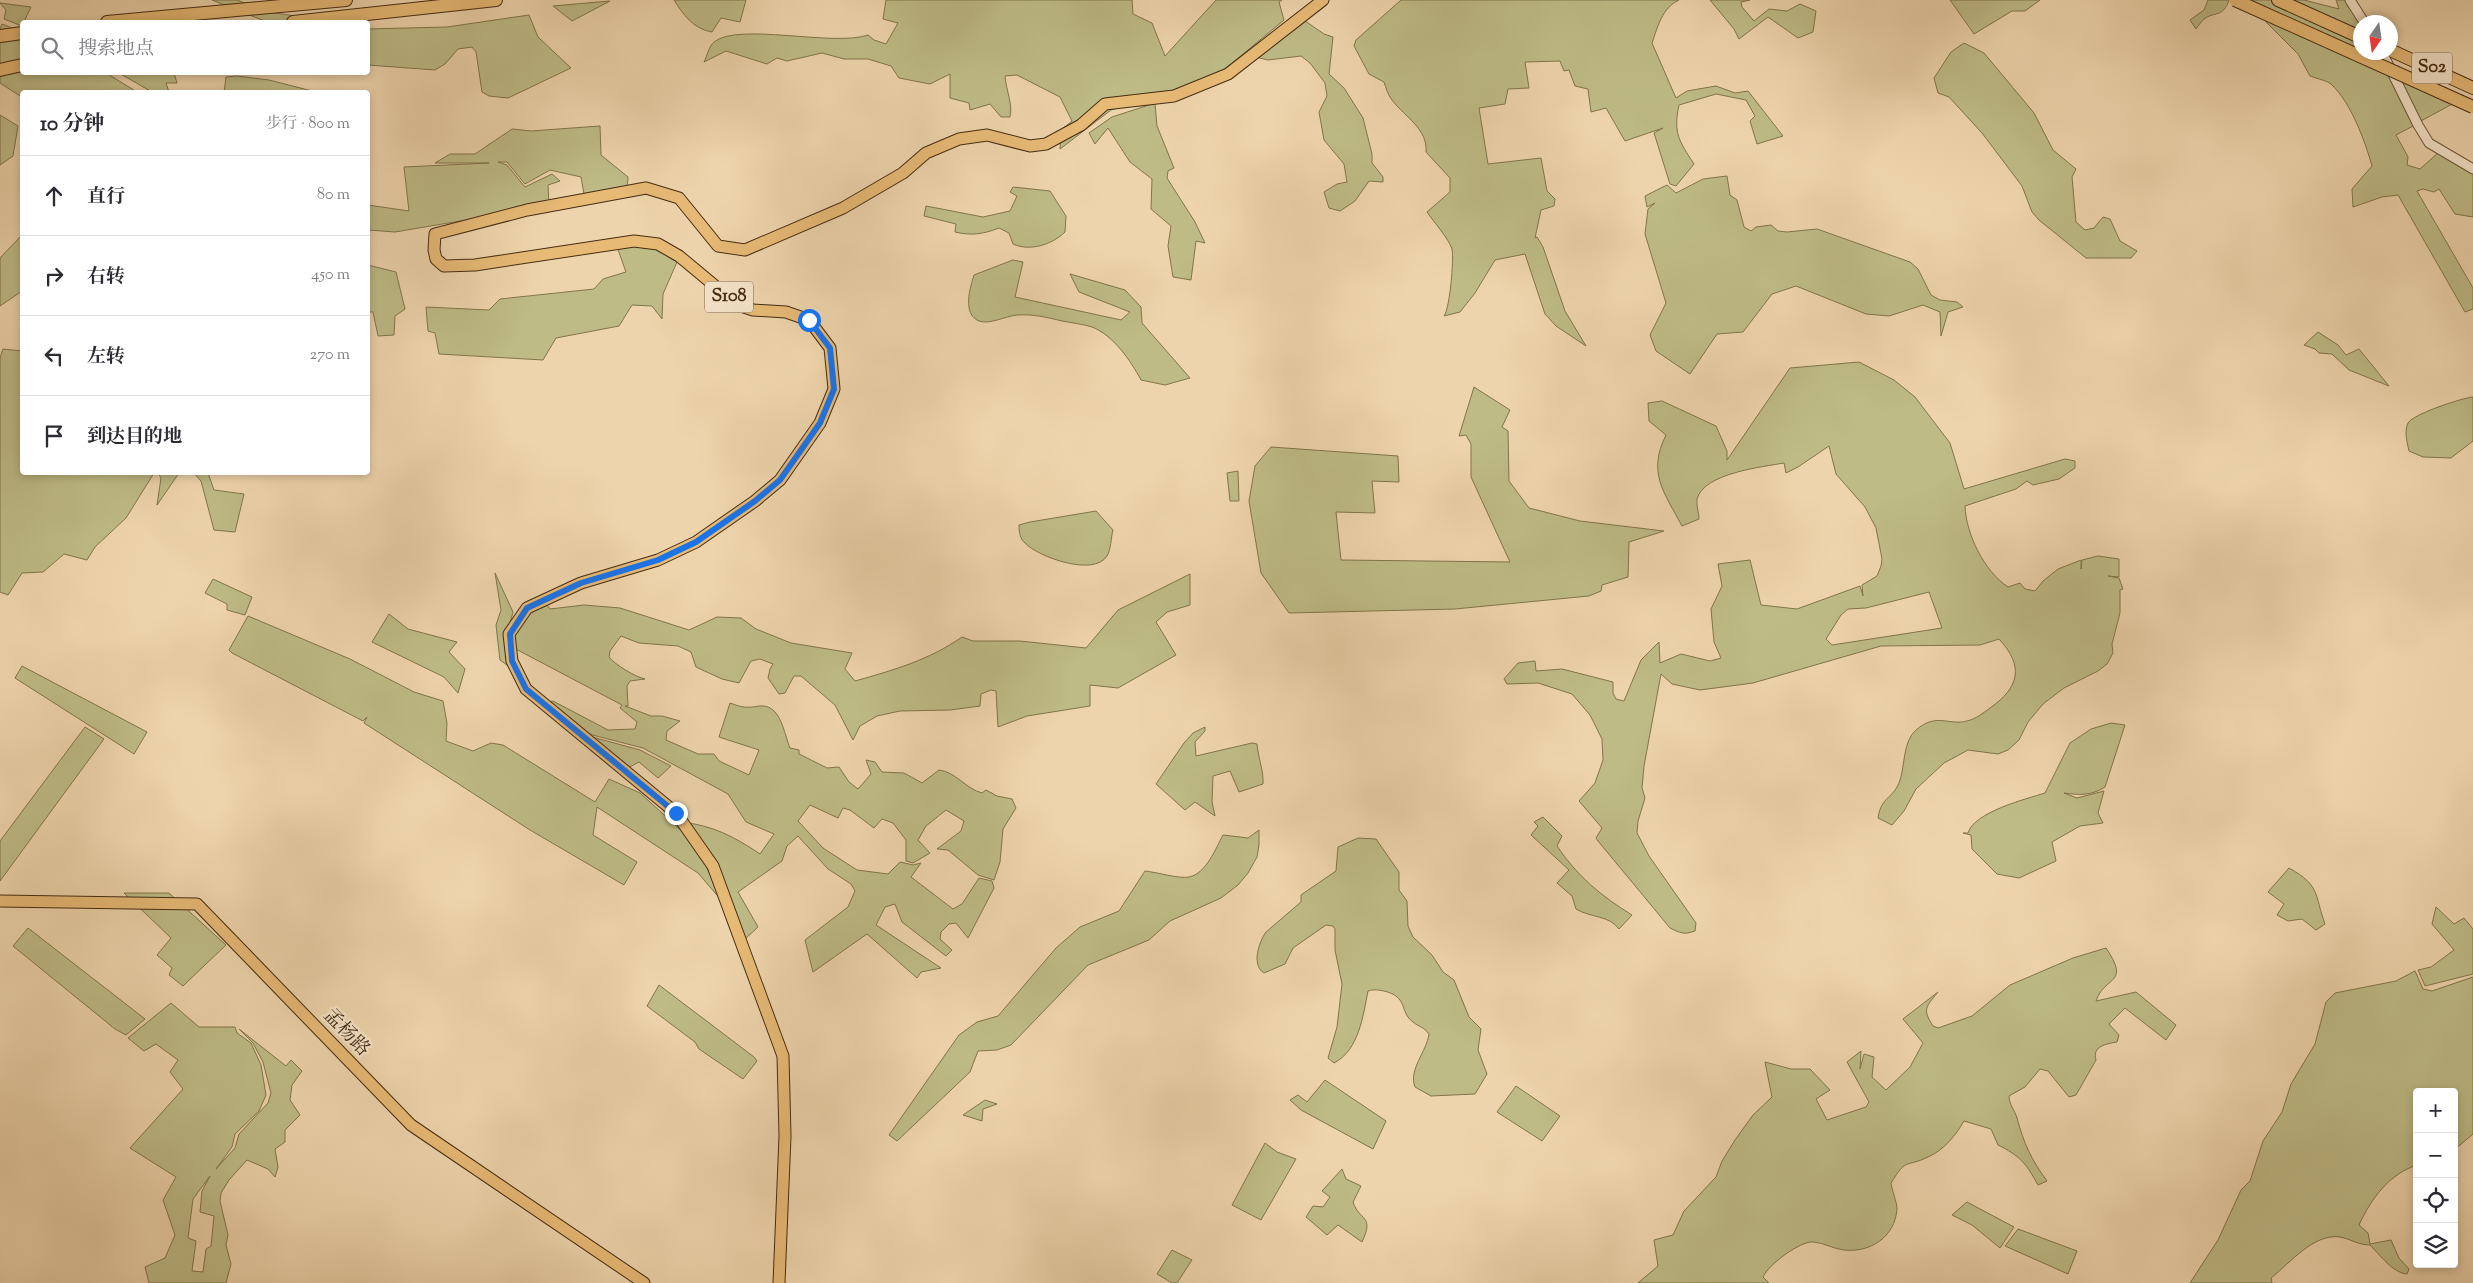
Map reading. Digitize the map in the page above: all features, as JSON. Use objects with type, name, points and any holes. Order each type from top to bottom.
[{"type":"highway","points":[[128,20],[346,0]]},
{"type":"highway","points":[[311,20],[496,0]]},
{"type":"highway","name":"S02","points":[[2235,0],[2473,107]]},
{"type":"highway","points":[[2278,0],[2353,34]]},
{"type":"highway","points":[[0,36],[20,33]]},
{"type":"highway","name":"S02","points":[[2398,54],[2473,88]]},
{"type":"highway","points":[[0,70],[20,66]]},
{"type":"main road","name":"S108","points":[[779,1283],[785,1136],[783,1056],[713,866],[676,813],[526,689],[512,661],[510,634],[527,608],[581,583],[658,560],[696,542],[755,501],[780,480],[820,423],[834,389],[830,348],[809,320],[786,312],[753,310],[738,305],[679,256],[658,244],[634,241],[475,265],[444,266],[436,259],[434,234],[527,210],[646,188],[679,198],[718,246],[745,250],[843,208],[903,173],[926,154],[959,138],[987,135],[1030,146],[1046,144],[1081,125],[1105,104],[1174,96],[1228,74],[1323,0]]},
{"type":"main road","name":"孟杨路","points":[[0,901],[197,904],[411,1125],[644,1283]]},
{"type":"street","points":[[2350,0],[2360,15]]},
{"type":"street","points":[[2386,60],[2429,143],[2473,169]]},
{"type":"shaded area","points":[[212,0],[237,0],[268,12],[296,16],[297,20],[262,20]]},
{"type":"shaded area","points":[[674,0],[746,0],[740,22],[721,18],[712,32],[699,28],[694,24]]},
{"type":"shaded area","points":[[886,0],[1132,0],[1133,14],[1152,23],[1165,56],[1216,0],[1282,0],[1279,2],[1284,20],[1213,79],[1111,110],[1060,149],[1061,130],[1072,121],[1060,97],[1017,75],[1005,76],[1011,112],[1010,117],[1001,117],[990,104],[970,110],[969,103],[950,98],[950,74],[930,84],[899,78],[891,66],[868,59],[844,59],[822,53],[787,61],[777,58],[767,64],[726,51],[704,62],[714,42],[726,36],[743,34],[833,38],[852,38],[868,35],[874,40],[886,44],[898,23],[883,19]]},
{"type":"shaded area","points":[[1401,0],[1679,0],[1668,8],[1659,24],[1652,43],[1676,98],[1687,91],[1716,86],[1735,93],[1748,91],[1783,136],[1757,144],[1750,121],[1755,116],[1746,100],[1716,94],[1679,105],[1677,130],[1684,149],[1694,164],[1676,186],[1670,184],[1654,133],[1663,128],[1625,141],[1606,108],[1591,112],[1588,89],[1575,86],[1569,70],[1564,71],[1560,61],[1525,62],[1529,88],[1508,89],[1505,104],[1479,108],[1488,164],[1541,158],[1547,191],[1555,199],[1554,206],[1541,210],[1535,238],[1537,237],[1543,247],[1565,311],[1586,346],[1556,326],[1545,314],[1525,254],[1495,260],[1475,293],[1460,312],[1444,316],[1451,283],[1452,249],[1427,212],[1450,192],[1450,178],[1426,152],[1426,144],[1420,130],[1392,100],[1384,82],[1369,74],[1354,46],[1356,40]]},
{"type":"shaded area","points":[[1710,0],[1750,0],[1741,2],[1742,7],[1754,21],[1769,9],[1787,11],[1800,4],[1816,11],[1813,32],[1798,38],[1768,17],[1739,39],[1734,29]]},
{"type":"shaded area","points":[[1950,0],[2040,0],[2025,11],[2012,11],[1974,34]]},
{"type":"shaded area","points":[[2208,0],[2229,0],[2227,6],[2221,12],[2204,19],[2196,29],[2190,20],[2204,10]]},
{"type":"shaded area","points":[[2251,0],[2304,0],[2339,9],[2336,0],[2349,0],[2356,15],[2353,15],[2353,60],[2381,60],[2415,125],[2396,135],[2408,157],[2407,165],[2420,169],[2439,152],[2473,171],[2473,217],[2455,214],[2439,189],[2434,192],[2423,189],[2417,191],[2473,288],[2473,309],[2465,312],[2398,195],[2382,197],[2353,207],[2352,189],[2372,166],[2351,112],[2330,83],[2310,76],[2298,54],[2267,23]]},
{"type":"shaded area","points":[[610,1],[572,21],[553,6]]},
{"type":"shaded area","points":[[0,3],[31,7],[25,20],[20,20],[20,25],[4,19],[6,10]]},
{"type":"shaded area","points":[[529,15],[538,37],[571,68],[508,98],[489,96],[482,92],[476,52],[472,47],[458,49],[445,64],[435,70],[370,65],[370,29],[447,27]]},
{"type":"shaded area","points":[[1298,16],[1324,34],[1333,37],[1329,74],[1344,88],[1363,118],[1372,154],[1372,163],[1383,177],[1383,182],[1369,181],[1355,201],[1340,211],[1329,208],[1324,192],[1337,184],[1347,182],[1344,164],[1324,140],[1319,112],[1327,96],[1325,83],[1310,63],[1301,56],[1268,60],[1251,56]]},
{"type":"shaded area","points":[[2,24],[20,31],[20,75],[109,75],[134,90],[20,90],[20,96],[0,83],[0,29]]},
{"type":"shaded area","points":[[1964,43],[1984,53],[2034,113],[2053,150],[2076,169],[2072,177],[2076,222],[2085,230],[2094,228],[2103,217],[2110,219],[2120,241],[2137,251],[2131,258],[2086,258],[2039,220],[2032,212],[2022,186],[1982,133],[1949,97],[1938,93],[1934,78],[1951,52]]},
{"type":"shaded area","points":[[122,75],[175,75],[177,83],[166,83],[168,90],[149,90]]},
{"type":"shaded area","points":[[237,76],[269,80],[308,90],[224,90],[226,77]]},
{"type":"shaded area","points":[[2398,77],[2456,102],[2419,122]]},
{"type":"shaded area","points":[[1155,103],[1157,126],[1174,168],[1168,171],[1167,178],[1195,222],[1205,243],[1196,241],[1191,280],[1173,277],[1168,246],[1171,226],[1151,209],[1152,179],[1130,162],[1108,128],[1095,144],[1089,133],[1112,117]]},
{"type":"shaded area","points":[[0,115],[18,126],[13,156],[0,165]]},
{"type":"shaded area","points":[[600,126],[601,155],[628,177],[627,193],[585,200],[581,177],[550,170],[525,184],[507,162],[498,162],[507,165],[525,187],[552,174],[560,181],[548,185],[549,206],[395,232],[370,230],[370,205],[409,211],[404,167],[489,163],[435,163],[450,154],[475,154],[512,129],[531,131]]},
{"type":"shaded area","points":[[1727,176],[1730,195],[1737,200],[1744,227],[1751,231],[1756,227],[1771,225],[1778,231],[1787,232],[1817,229],[1910,262],[1918,269],[1931,295],[1940,300],[1957,302],[1963,307],[1948,312],[1941,336],[1940,312],[1923,305],[1889,316],[1866,314],[1796,286],[1772,294],[1743,332],[1717,334],[1690,374],[1656,351],[1650,335],[1666,303],[1645,234],[1648,209],[1655,203],[1647,207],[1645,196],[1667,185],[1676,193],[1703,179]]},
{"type":"shaded area","points":[[1013,187],[1050,191],[1066,216],[1065,232],[1041,246],[1027,247],[1013,244],[1009,233],[999,228],[988,232],[967,234],[955,232],[956,224],[924,216],[926,206],[983,217],[1010,211],[1017,196],[1010,192]]},
{"type":"shaded area","points":[[20,237],[20,292],[0,306],[0,258]]},
{"type":"shaded area","points":[[650,246],[677,262],[663,294],[662,319],[652,306],[632,305],[619,326],[556,338],[543,360],[439,354],[435,333],[428,331],[426,307],[489,310],[500,299],[594,289],[603,279],[626,272],[617,247]]},
{"type":"shaded area","points":[[1013,260],[1023,262],[1015,297],[1121,320],[1130,312],[1079,292],[1070,274],[1125,290],[1141,307],[1142,323],[1190,378],[1165,385],[1141,380],[1127,357],[1114,342],[1100,331],[1089,326],[1029,315],[1017,315],[988,322],[979,321],[974,318],[970,313],[969,300],[974,275]]},
{"type":"shaded area","points":[[370,266],[396,272],[405,309],[395,316],[394,335],[378,336],[373,312],[370,312]]},
{"type":"shaded area","points":[[2318,332],[2338,345],[2346,355],[2359,349],[2389,386],[2349,370],[2332,354],[2319,353],[2315,349],[2304,345]]},
{"type":"shaded area","points":[[3,349],[20,351],[20,475],[153,475],[126,518],[95,547],[87,560],[64,554],[43,572],[22,573],[8,595],[0,592],[0,358]]},
{"type":"shaded area","points":[[1859,362],[1894,380],[1915,397],[1950,443],[1964,489],[2065,459],[2075,461],[2075,468],[2059,479],[2033,485],[2027,481],[2016,489],[1965,506],[1966,517],[1973,540],[1984,562],[1991,572],[2008,587],[2020,583],[2025,589],[2035,591],[2043,581],[2058,569],[2081,560],[2081,569],[2082,560],[2098,556],[2119,559],[2119,577],[2108,576],[2119,578],[2123,589],[2120,590],[2120,613],[2112,644],[2113,653],[2107,664],[2098,671],[2064,688],[2043,704],[2028,722],[2019,740],[2008,750],[1998,754],[1968,750],[1944,763],[1916,789],[1904,811],[1892,825],[1878,818],[1882,805],[1894,791],[1900,780],[1909,740],[1916,730],[1930,722],[1960,722],[1973,719],[2000,700],[2013,684],[2015,667],[2007,649],[1999,639],[1980,645],[1881,646],[1753,683],[1700,690],[1672,684],[1661,674],[1644,766],[1642,788],[1645,798],[1638,821],[1637,833],[1649,856],[1696,923],[1695,931],[1682,933],[1670,928],[1598,841],[1596,838],[1602,828],[1579,801],[1595,783],[1603,760],[1602,739],[1590,715],[1572,694],[1538,683],[1507,684],[1504,679],[1518,663],[1535,661],[1536,671],[1562,669],[1613,682],[1613,693],[1616,699],[1624,701],[1641,660],[1659,642],[1660,663],[1681,654],[1710,661],[1721,658],[1714,642],[1711,609],[1722,586],[1718,564],[1750,560],[1761,605],[1797,609],[1860,586],[1863,596],[1862,585],[1877,576],[1881,566],[1882,559],[1876,528],[1865,507],[1836,474],[1829,446],[1786,473],[1784,463],[1749,469],[1722,477],[1710,483],[1702,490],[1697,499],[1699,519],[1682,526],[1660,482],[1658,460],[1660,448],[1666,435],[1649,421],[1648,403],[1662,401],[1716,426],[1727,451],[1727,460],[1790,368]],"holes":[[[1929,592],[1942,628],[1832,645],[1826,639],[1841,615],[1848,609],[1866,608]]]},
{"type":"shaded area","points":[[1474,387],[1510,410],[1502,427],[1508,431],[1509,481],[1529,508],[1580,521],[1664,531],[1629,542],[1628,577],[1602,585],[1601,591],[1589,596],[1455,609],[1289,613],[1261,573],[1249,501],[1255,466],[1271,447],[1398,456],[1399,482],[1372,481],[1375,513],[1336,512],[1341,560],[1510,562],[1471,477],[1471,444],[1466,435],[1459,436]]},
{"type":"shaded area","points":[[2473,397],[2473,441],[2451,458],[2423,457],[2409,451],[2406,429],[2412,419],[2438,407]]},
{"type":"shaded area","points":[[1238,471],[1239,501],[1230,501],[1227,473]]},
{"type":"shaded area","points":[[159,475],[178,475],[157,505],[161,478]]},
{"type":"shaded area","points":[[196,475],[209,475],[214,490],[244,494],[235,532],[214,530],[201,481]]},
{"type":"shaded area","points":[[1096,511],[1113,530],[1107,556],[1100,562],[1091,565],[1066,563],[1041,554],[1023,541],[1020,535],[1019,525]]},
{"type":"shaded area","points":[[495,573],[513,612],[505,642],[511,668],[500,660],[496,625],[501,610]]},
{"type":"shaded area","points":[[1190,574],[1190,605],[1167,612],[1156,622],[1176,655],[1118,688],[1090,685],[1090,706],[1027,716],[998,727],[996,691],[991,690],[981,694],[980,706],[950,710],[900,711],[877,716],[860,726],[853,740],[835,705],[801,676],[794,676],[785,693],[779,694],[768,678],[773,664],[760,659],[751,661],[739,683],[722,679],[696,667],[691,652],[678,646],[639,643],[621,636],[610,651],[609,657],[616,664],[645,679],[630,681],[627,686],[628,706],[625,706],[651,716],[662,716],[680,721],[667,731],[666,740],[698,754],[714,754],[719,761],[749,775],[759,750],[719,737],[730,703],[745,707],[767,707],[773,710],[781,721],[790,748],[799,750],[799,754],[827,768],[839,767],[849,782],[858,789],[871,774],[866,760],[875,762],[882,772],[904,773],[922,783],[939,770],[945,771],[976,791],[982,793],[986,790],[997,796],[1012,799],[1016,808],[1003,829],[1000,862],[994,880],[978,875],[948,850],[937,849],[961,831],[964,821],[946,810],[926,826],[918,840],[930,853],[913,863],[906,861],[906,840],[893,823],[882,819],[874,828],[850,810],[843,808],[838,818],[810,805],[798,821],[823,848],[857,870],[888,874],[900,862],[913,865],[921,863],[911,877],[953,909],[962,904],[979,878],[992,881],[994,888],[968,938],[956,923],[949,924],[941,932],[940,939],[952,950],[946,956],[902,922],[895,904],[885,907],[876,925],[941,968],[921,972],[917,978],[867,934],[813,972],[805,940],[848,907],[855,891],[851,884],[828,869],[798,836],[787,846],[782,861],[738,892],[758,927],[743,941],[711,860],[681,822],[703,826],[723,833],[760,854],[774,834],[746,822],[728,794],[643,748],[581,732],[547,702],[553,701],[608,730],[635,729],[637,722],[620,708],[622,705],[512,647],[518,617],[542,598],[550,609],[584,605],[620,608],[689,630],[717,617],[741,618],[756,629],[791,643],[852,653],[845,669],[855,681],[924,658],[962,637],[973,641],[1020,641],[1086,648],[1118,610]]},
{"type":"shaded area","points":[[213,579],[252,597],[245,615],[227,610],[227,604],[205,593]]},
{"type":"shaded area","points":[[389,614],[408,629],[457,642],[449,652],[465,669],[458,693],[444,677],[372,642]]},
{"type":"shaded area","points":[[248,616],[350,659],[414,692],[443,701],[447,723],[446,741],[473,751],[491,743],[503,745],[595,802],[609,779],[640,793],[685,834],[701,855],[722,901],[698,873],[597,807],[593,835],[637,862],[624,885],[530,830],[364,723],[367,717],[363,721],[232,653],[229,650]]},
{"type":"shaded area","points":[[22,666],[147,732],[134,754],[15,678]]},
{"type":"shaded area","points":[[2111,723],[2125,725],[2105,787],[2085,794],[2064,793],[2077,798],[2104,791],[2098,813],[2103,823],[2080,826],[2052,842],[2056,861],[2019,878],[1997,874],[1972,849],[1971,835],[1963,833],[1968,833],[1972,825],[2002,807],[2045,793],[2070,743],[2091,729]]},
{"type":"shaded area","points":[[85,727],[104,739],[0,881],[0,841]]},
{"type":"shaded area","points":[[1205,727],[1205,731],[1195,742],[1196,756],[1252,743],[1257,744],[1263,775],[1263,784],[1239,792],[1230,771],[1213,776],[1212,802],[1215,816],[1195,802],[1185,810],[1156,784],[1184,743],[1193,733]]},
{"type":"shaded area","points":[[585,735],[640,750],[671,766],[658,778],[639,762],[624,770]]},
{"type":"shaded area","points":[[1543,817],[1562,836],[1557,846],[1581,876],[1600,893],[1632,915],[1619,929],[1610,921],[1576,909],[1572,896],[1557,883],[1569,870],[1531,835],[1538,826],[1534,822]]},
{"type":"shaded area","points":[[1259,830],[1257,857],[1248,873],[1238,885],[1221,898],[1170,921],[1149,940],[1088,965],[1011,1045],[997,1050],[978,1051],[970,1072],[897,1141],[889,1135],[959,1035],[977,1022],[998,1016],[1056,948],[1080,927],[1119,911],[1145,871],[1179,877],[1195,875],[1210,860],[1223,835],[1248,838]]},
{"type":"shaded area","points":[[1358,838],[1376,839],[1399,872],[1399,890],[1407,901],[1408,926],[1413,937],[1432,955],[1443,972],[1454,980],[1469,1017],[1481,1029],[1478,1050],[1487,1074],[1475,1094],[1431,1096],[1415,1087],[1414,1074],[1429,1034],[1409,1018],[1397,997],[1384,991],[1368,991],[1359,1032],[1349,1050],[1334,1063],[1328,1058],[1337,1027],[1342,984],[1335,950],[1335,929],[1333,926],[1326,925],[1293,948],[1285,964],[1264,973],[1258,965],[1259,947],[1266,932],[1301,902],[1301,895],[1336,871],[1338,847]]},
{"type":"shaded area","points":[[2289,868],[2307,880],[2315,891],[2325,924],[2316,930],[2302,919],[2288,921],[2277,915],[2284,904],[2268,892]]},
{"type":"shaded area","points":[[124,893],[169,893],[226,945],[183,986],[169,975],[172,968],[157,955],[171,938]]},
{"type":"shaded area","points":[[2436,907],[2454,924],[2464,918],[2473,929],[2473,974],[2425,986],[2418,970],[2431,967],[2454,950],[2432,924]]},
{"type":"shaded area","points":[[28,928],[145,1019],[126,1035],[115,1029],[13,946]]},
{"type":"shaded area","points":[[2106,948],[2113,960],[2116,974],[2114,979],[2100,993],[2096,1001],[2136,992],[2176,1025],[2166,1040],[2125,1008],[2109,1024],[2119,1035],[2117,1042],[2101,1046],[2098,1049],[2095,1055],[2096,1060],[2076,1095],[2069,1097],[2048,1071],[2040,1069],[2025,1087],[2009,1096],[2022,1136],[2047,1181],[2038,1185],[2022,1161],[1998,1145],[1991,1129],[1964,1121],[1953,1137],[1939,1150],[1928,1157],[1907,1164],[1896,1175],[1891,1183],[1897,1206],[1892,1228],[1880,1241],[1872,1246],[1854,1250],[1808,1242],[1785,1254],[1771,1266],[1763,1277],[1769,1283],[1638,1283],[1658,1266],[1654,1240],[1673,1235],[1684,1211],[1716,1177],[1722,1161],[1735,1140],[1753,1115],[1772,1097],[1765,1062],[1791,1069],[1810,1069],[1830,1090],[1816,1099],[1827,1120],[1866,1107],[1869,1102],[1847,1062],[1861,1051],[1860,1069],[1864,1054],[1874,1057],[1872,1077],[1886,1090],[1910,1067],[1923,1043],[1903,1019],[1938,992],[1928,1005],[1927,1016],[1933,1026],[1938,1028],[1972,1016],[2010,985],[2073,958]]},
{"type":"shaded area","points":[[2415,971],[2423,989],[2432,991],[2473,977],[2473,1134],[2458,1147],[2458,1088],[2413,1088],[2413,1167],[2398,1175],[2382,1189],[2369,1206],[2359,1225],[2368,1233],[2370,1244],[2391,1240],[2399,1258],[2409,1269],[2407,1274],[2392,1267],[2370,1245],[2340,1237],[2330,1237],[2312,1244],[2303,1250],[2271,1278],[2272,1283],[2190,1283],[2218,1240],[2241,1190],[2250,1181],[2263,1141],[2282,1112],[2291,1084],[2315,1044],[2326,1002],[2335,993],[2396,981]]},
{"type":"shaded area","points":[[659,985],[754,1057],[757,1061],[743,1079],[699,1049],[695,1042],[647,1006]]},
{"type":"shaded area","points":[[171,1003],[199,1027],[235,1027],[237,1033],[251,1043],[261,1065],[266,1095],[259,1111],[235,1134],[232,1147],[216,1169],[235,1148],[239,1134],[268,1103],[271,1093],[263,1062],[253,1043],[239,1029],[286,1066],[291,1060],[302,1071],[292,1085],[290,1100],[300,1115],[285,1130],[285,1142],[275,1149],[278,1167],[275,1177],[268,1169],[247,1160],[229,1180],[221,1193],[220,1201],[228,1235],[226,1245],[231,1264],[226,1283],[149,1283],[145,1267],[165,1258],[175,1235],[163,1200],[176,1177],[130,1148],[183,1089],[170,1072],[178,1060],[156,1044],[144,1051],[128,1038]],"holes":[[[210,1176],[202,1191],[200,1212],[214,1216],[211,1246],[206,1249],[203,1272],[192,1271],[196,1241],[188,1238],[193,1199]]]},
{"type":"shaded area","points":[[1325,1080],[1386,1121],[1373,1149],[1301,1110],[1290,1100],[1298,1095],[1307,1102]]},
{"type":"shaded area","points":[[1516,1086],[1560,1116],[1542,1141],[1497,1112]]},
{"type":"shaded area","points":[[985,1100],[997,1104],[983,1109],[982,1121],[963,1115]]},
{"type":"shaded area","points":[[1265,1143],[1277,1152],[1296,1159],[1261,1220],[1232,1205]]},
{"type":"shaded area","points":[[1342,1169],[1346,1179],[1361,1186],[1353,1202],[1366,1222],[1366,1233],[1362,1242],[1338,1225],[1327,1235],[1306,1217],[1313,1206],[1323,1207],[1330,1197],[1322,1191]]},
{"type":"shaded area","points":[[1967,1202],[2014,1227],[2000,1248],[1972,1225],[1952,1215]]},
{"type":"shaded area","points":[[2018,1229],[2077,1251],[2068,1274],[2005,1246]]},
{"type":"shaded area","points":[[1172,1250],[1192,1260],[1177,1283],[1172,1283],[1157,1274]]},
{"type":"route","points":[[676,813],[526,689],[512,661],[510,634],[527,608],[581,583],[658,560],[696,542],[725,520],[755,501],[780,480],[820,423],[834,389],[830,348],[809,320]]}]
